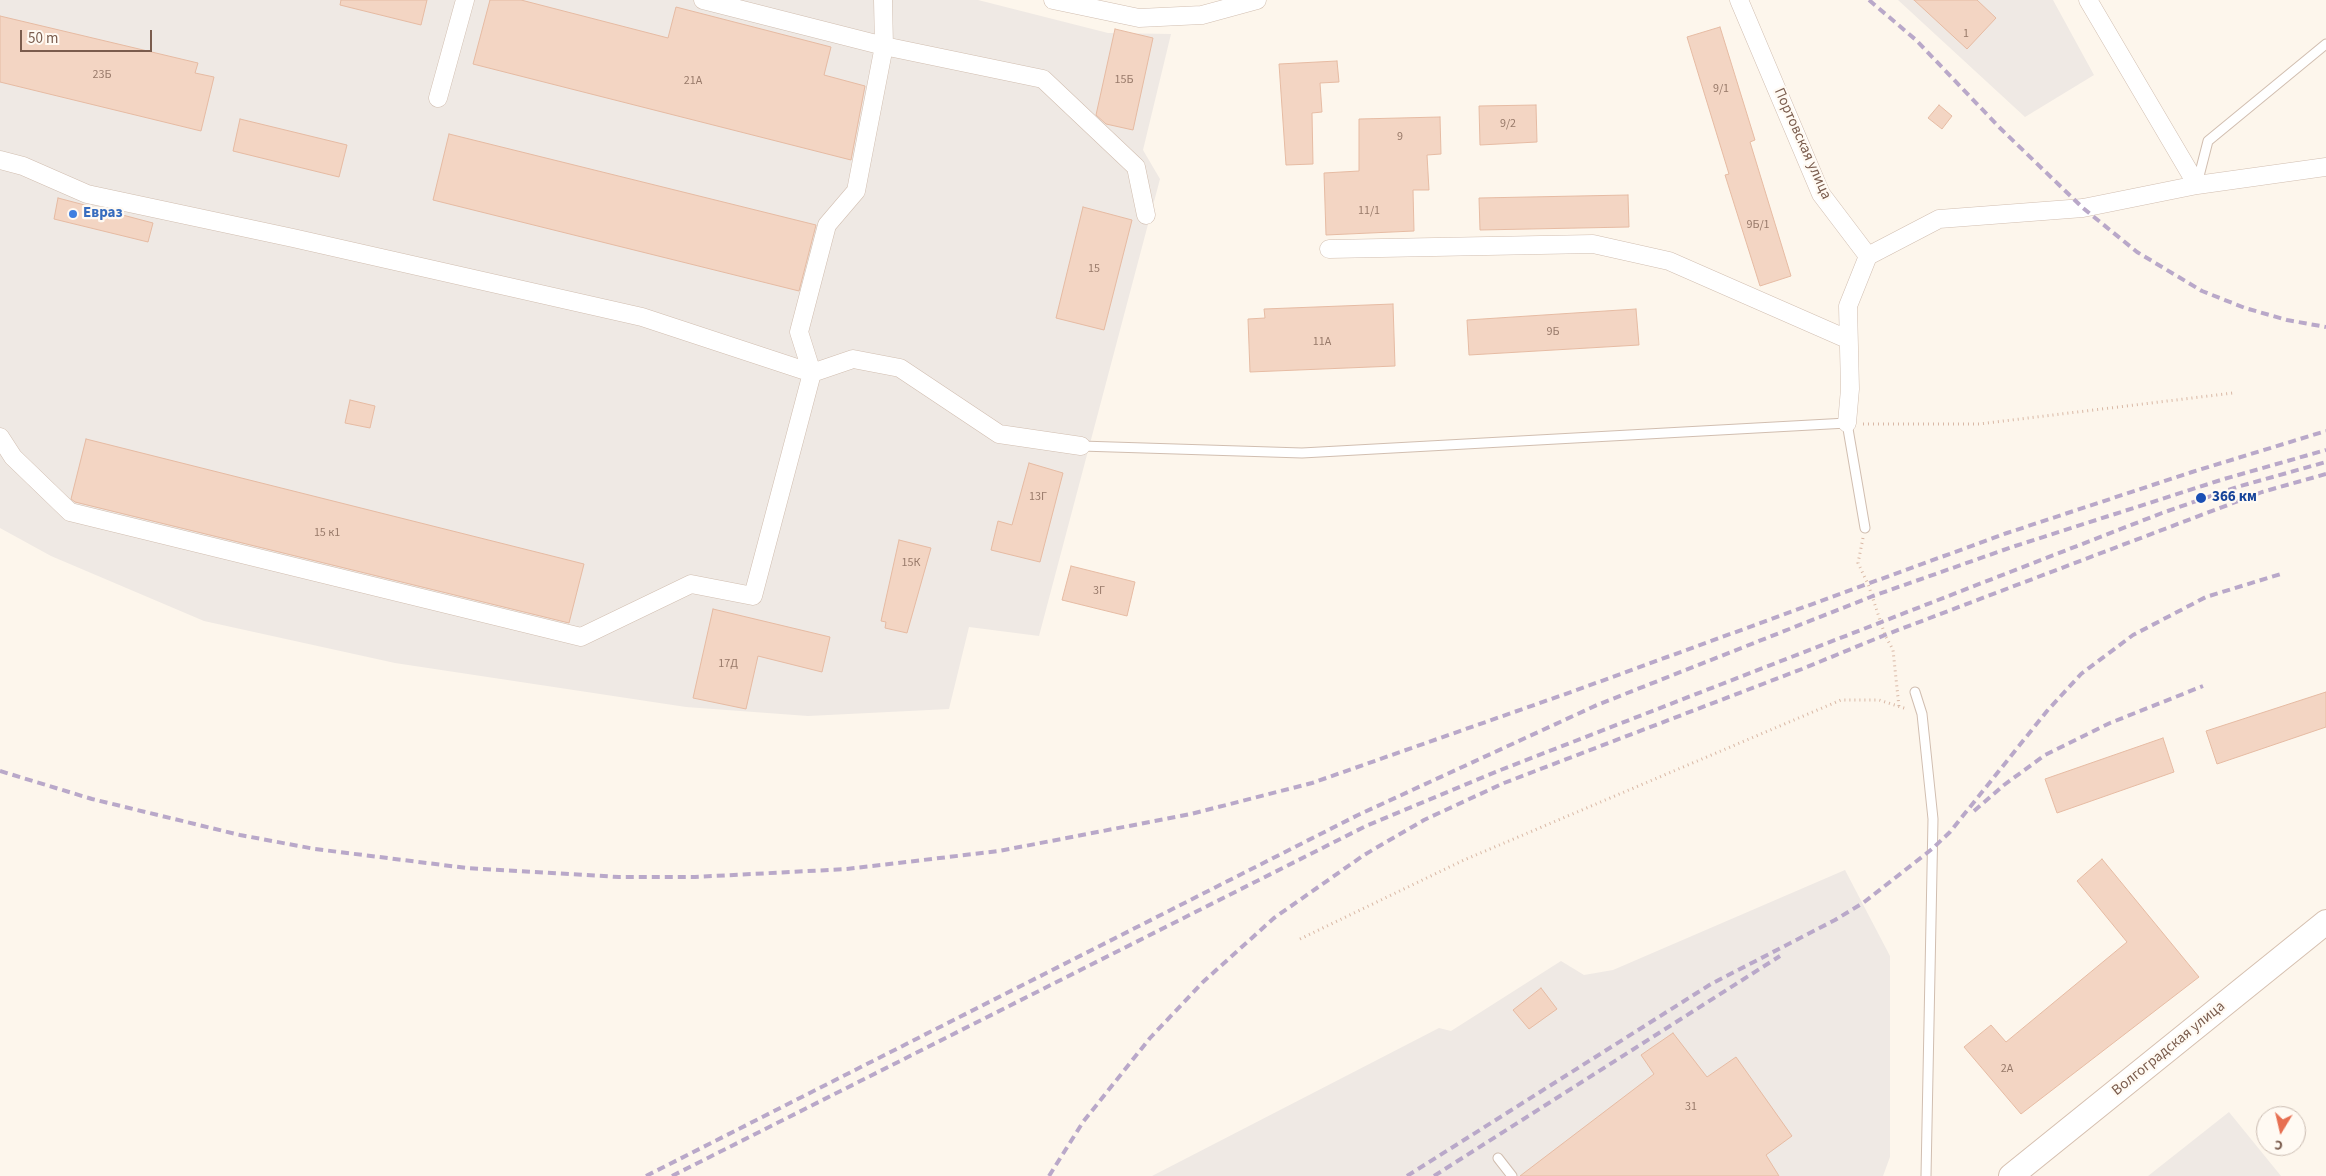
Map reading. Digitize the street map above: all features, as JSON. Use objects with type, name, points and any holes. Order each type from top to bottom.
[{"type":"main road","name":"Волгоградская улица","points":[[2011,1176],[2326,922]]},
{"type":"street","points":[[438,98],[465,0]]},
{"type":"street","points":[[703,0],[884,46],[1043,79],[1136,167],[1146,215]]},
{"type":"street","points":[[0,437],[13,457],[70,512],[581,636],[691,584],[753,596],[812,373],[799,332],[826,225],[856,191],[884,46],[883,0]]},
{"type":"street","points":[[1053,0],[1139,18],[1202,15],[1257,0]]},
{"type":"street","name":"Портовская улица","points":[[1739,0],[1821,194],[1868,256]]},
{"type":"street","points":[[2088,0],[2197,185]]},
{"type":"street","points":[[0,160],[23,166],[87,194],[303,240],[642,317],[812,373],[852,359],[900,368],[999,434],[1080,446]]},
{"type":"street","points":[[1847,424],[1850,390],[1848,306],[1868,256],[1939,218],[2082,208],[2197,185],[2326,167]]},
{"type":"street","points":[[1329,249],[1593,244],[1669,262],[1848,339]]},
{"type":"lane","points":[[2197,185],[2208,142],[2326,44]]},
{"type":"lane","points":[[1080,446],[1302,453],[1847,424],[1865,528]]},
{"type":"lane","points":[[1915,692],[1922,714],[1933,820],[1926,1176]]},
{"type":"lane","points":[[1498,1158],[1512,1176]]},
{"type":"path","points":[[1847,424],[1979,424],[2233,393]]},
{"type":"path","points":[[1865,528],[1858,563],[1868,584],[1885,635],[1893,650],[1899,707]]},
{"type":"path","points":[[1300,939],[1464,860],[1841,700],[1879,700],[1922,714]]},
{"type":"shaded area","points":[[0,0],[978,0],[1108,33],[1171,34],[1143,150],[1160,179],[1039,636],[969,627],[949,709],[808,716],[686,707],[395,663],[204,621],[51,556],[0,528]]},
{"type":"shaded area","points":[[1898,0],[2053,0],[2094,75],[2025,117]]},
{"type":"shaded area","points":[[1845,870],[1890,956],[1890,1157],[1883,1176],[1152,1176],[1439,1028],[1451,1031],[1561,961],[1584,975],[1613,970]]},
{"type":"shaded area","points":[[2229,1112],[2256,1145],[2256,1156],[2265,1156],[2281,1176],[2148,1176]]},
{"type":"building","points":[[341,0],[427,0],[421,25],[340,5]]},
{"type":"building","points":[[490,0],[521,0],[668,38],[676,7],[831,47],[824,75],[865,86],[851,160],[473,64]]},
{"type":"building","points":[[1914,0],[1977,0],[1996,18],[1967,49]]},
{"type":"building","points":[[0,16],[198,63],[195,73],[214,77],[201,131],[0,82]]},
{"type":"building","points":[[1720,27],[1755,140],[1750,142],[1791,276],[1760,286],[1725,175],[1729,174],[1687,37]]},
{"type":"building","points":[[1115,29],[1153,38],[1133,130],[1106,124],[1096,115]]},
{"type":"building","points":[[1337,61],[1339,82],[1320,83],[1322,112],[1312,113],[1313,164],[1286,165],[1279,64]]},
{"type":"building","points":[[1536,105],[1537,142],[1480,145],[1479,106]]},
{"type":"building","points":[[1939,105],[1952,116],[1942,129],[1928,118]]},
{"type":"building","points":[[1440,117],[1441,154],[1427,155],[1429,190],[1413,190],[1414,231],[1326,235],[1324,173],[1359,171],[1359,119]]},
{"type":"building","points":[[240,119],[347,145],[339,177],[233,151]]},
{"type":"building","points":[[449,134],[816,225],[799,291],[433,200]]},
{"type":"building","points":[[1628,195],[1629,227],[1480,230],[1479,198]]},
{"type":"building","points":[[58,198],[153,223],[148,242],[54,219]]},
{"type":"building","points":[[1083,207],[1132,220],[1104,330],[1056,318]]},
{"type":"building","points":[[1393,304],[1395,366],[1250,372],[1248,319],[1265,318],[1264,309]]},
{"type":"building","points":[[1636,309],[1639,345],[1469,355],[1467,320]]},
{"type":"building","points":[[350,400],[375,406],[370,428],[345,423]]},
{"type":"building","points":[[86,439],[584,564],[569,623],[75,502],[71,499]]},
{"type":"building","points":[[1029,463],[1063,473],[1040,562],[991,550],[998,521],[1012,525]]},
{"type":"building","points":[[899,540],[931,548],[907,633],[885,628],[886,622],[881,621]]},
{"type":"building","points":[[1071,566],[1135,582],[1127,616],[1062,600]]},
{"type":"building","points":[[713,609],[830,637],[822,672],[758,656],[746,709],[693,698]]},
{"type":"building","points":[[2326,692],[2326,727],[2217,764],[2206,731]]},
{"type":"building","points":[[2163,738],[2174,772],[2057,813],[2045,779]]},
{"type":"building","points":[[2102,859],[2199,977],[2021,1114],[1964,1047],[1991,1025],[2006,1042],[2127,942],[2077,881]]},
{"type":"building","points":[[1541,988],[1557,1009],[1529,1029],[1513,1010]]},
{"type":"building","points":[[1673,1033],[1707,1077],[1736,1057],[1792,1136],[1766,1155],[1779,1176],[1520,1176],[1654,1074],[1641,1055]]},
{"type":"railway","points":[[1869,0],[1916,40],[2000,128],[2083,208],[2137,252],[2202,291],[2245,308],[2287,320],[2326,327]]},
{"type":"railway","points":[[0,771],[92,799],[240,835],[315,849],[467,868],[619,877],[695,877],[847,869],[999,851],[1191,814],[1312,783],[1574,691],[2007,533],[2192,472],[2326,431]]},
{"type":"railway","points":[[646,1176],[1358,815],[1597,705],[1873,596],[2012,547],[2224,479],[2326,450]]},
{"type":"railway","points":[[672,1176],[1366,826],[1498,771],[2162,513],[2237,487],[2326,462]]},
{"type":"railway","points":[[1049,1176],[1083,1122],[1150,1038],[1203,982],[1274,918],[1364,855],[1424,820],[1504,783],[1802,669],[1885,635],[2262,492],[2326,474]]},
{"type":"railway","points":[[1407,1176],[1711,984],[1835,920],[1863,903],[1932,849],[1950,832],[2047,711],[2081,674],[2133,635],[2206,597],[2284,573]]},
{"type":"railway","points":[[1974,811],[2004,785],[2045,755],[2110,723],[2203,686]]},
{"type":"railway","points":[[1434,1176],[1780,956]]},
{"type":"place","name":"Евраз","points":[[73,214]]},
{"type":"place","name":"366 км","points":[[2201,498]]}]
